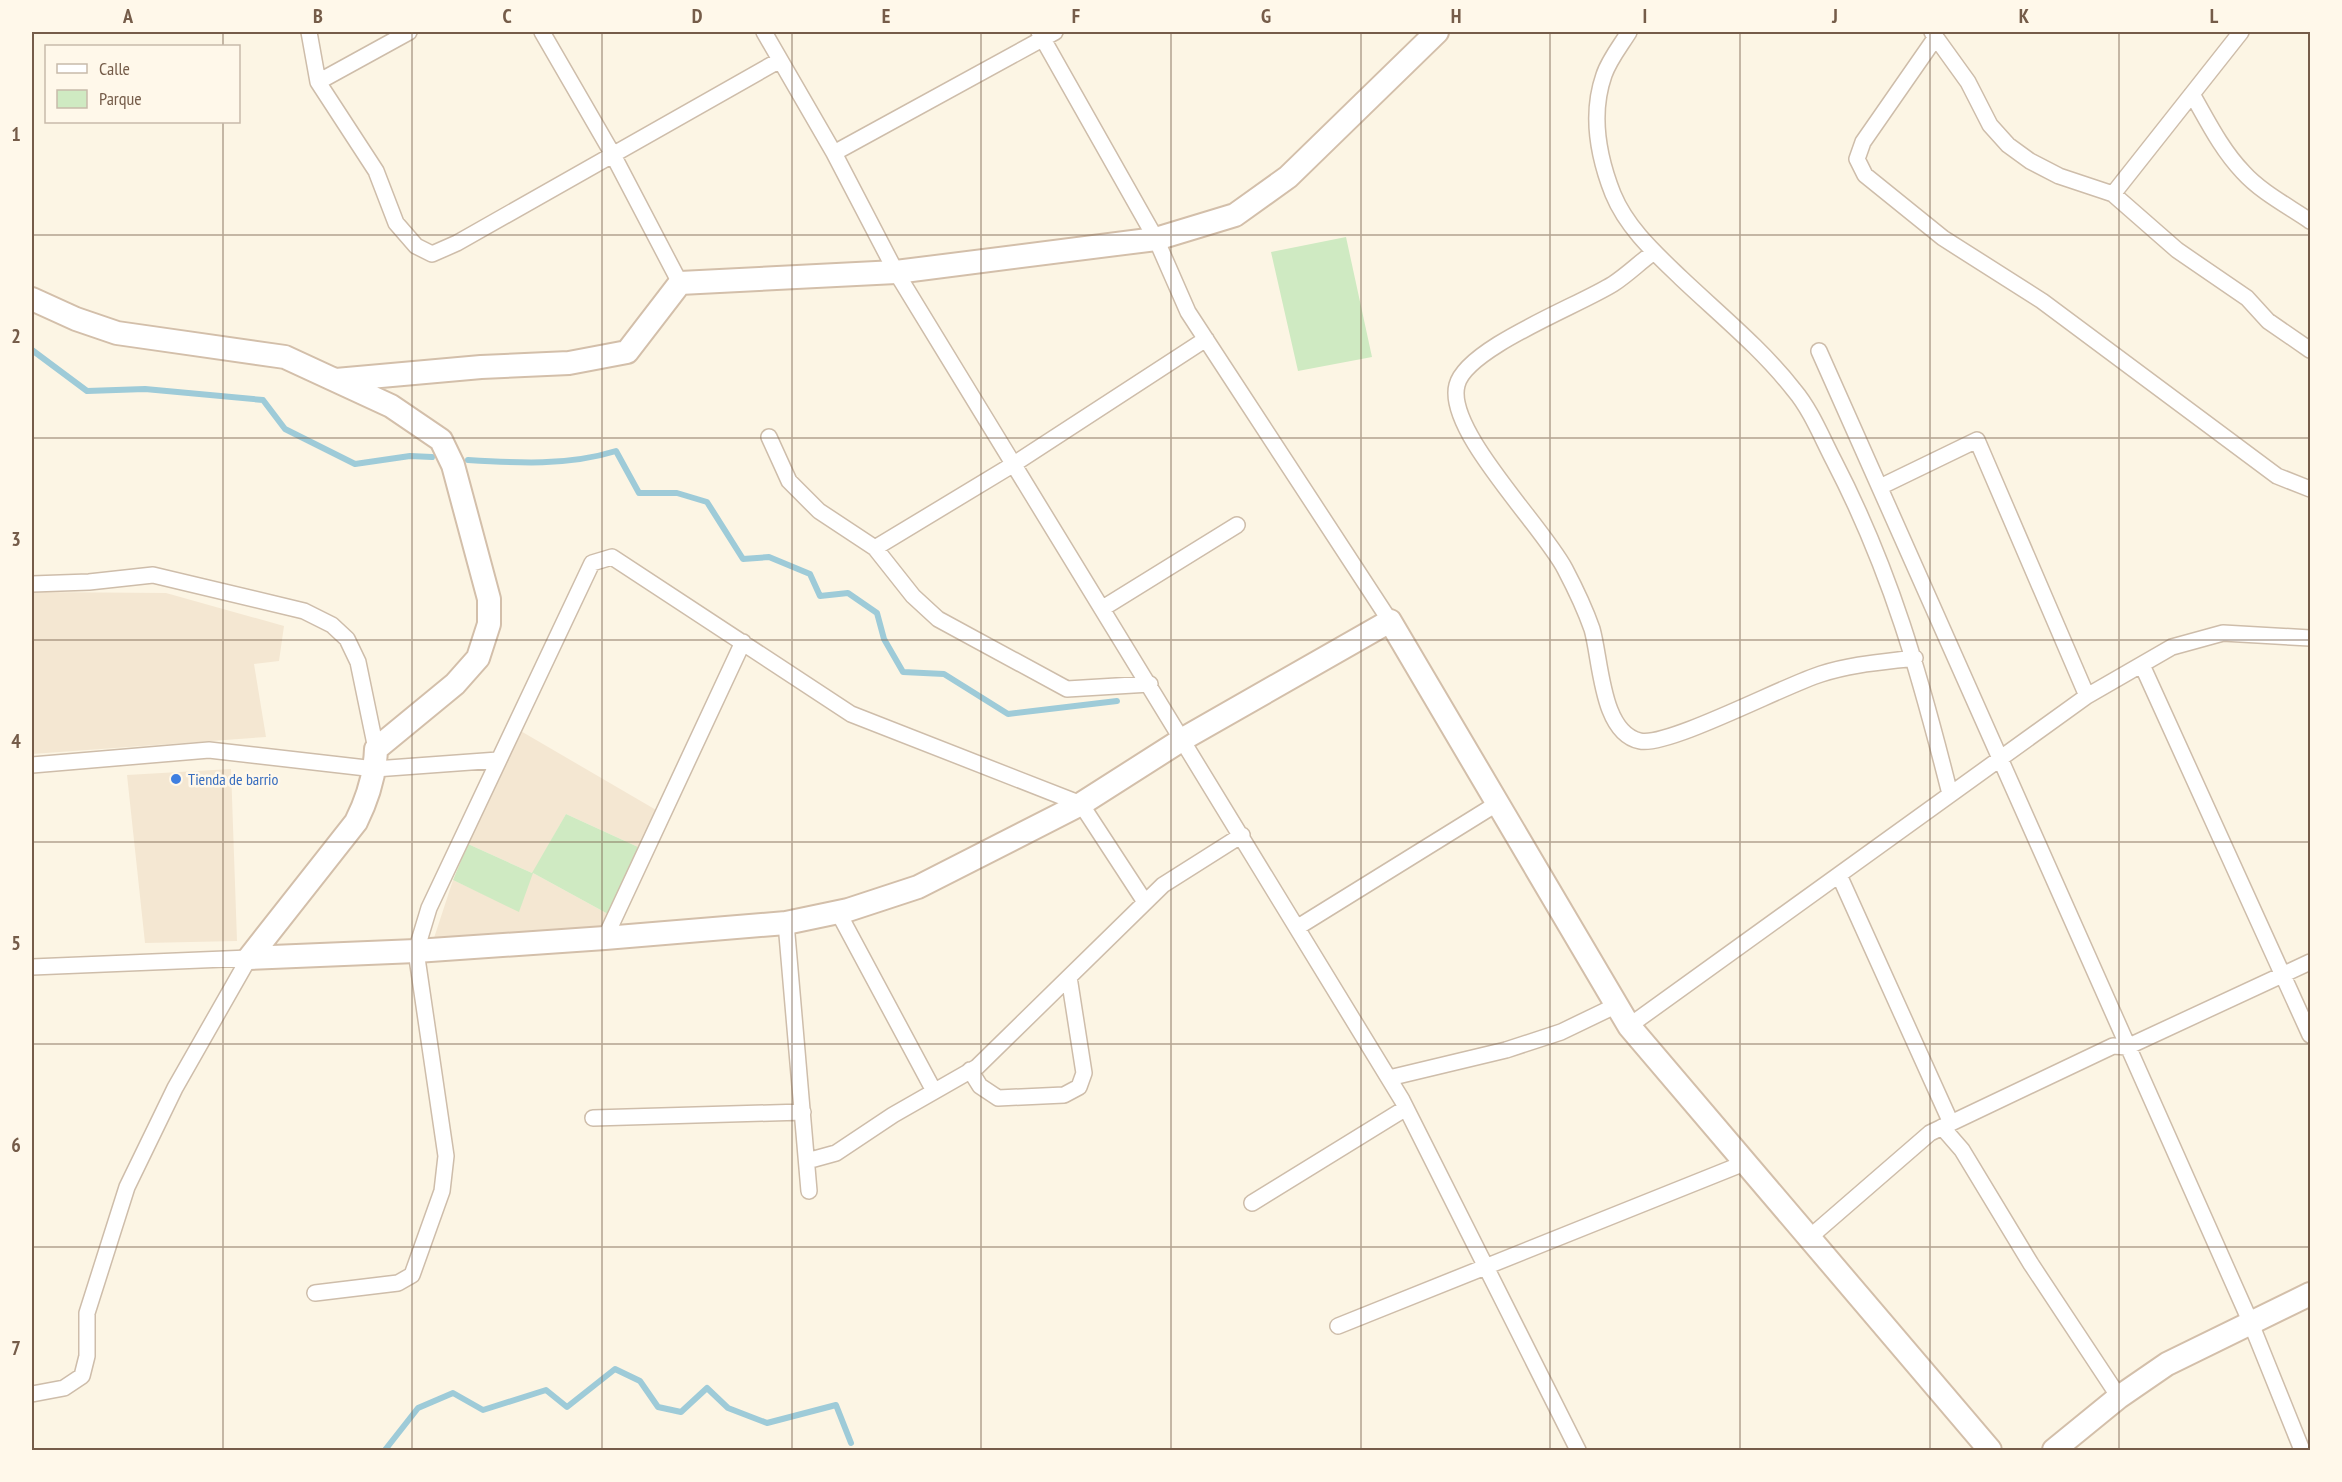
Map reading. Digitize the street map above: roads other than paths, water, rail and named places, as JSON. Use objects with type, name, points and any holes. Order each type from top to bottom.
[{"type":"street","points":[[309,32],[318,82],[376,171],[396,223],[416,246],[432,254],[457,243],[612,153],[780,60]]},
{"type":"street","points":[[318,82],[409,32]]},
{"type":"street","points":[[542,32],[612,153],[680,283]]},
{"type":"street","points":[[764,32],[834,153],[896,272],[1389,1078],[1578,1450]]},
{"type":"street","points":[[336,381],[481,367],[569,363],[627,352],[680,283],[896,272],[1156,239],[1235,215],[1288,177],[1437,32]]},
{"type":"street","points":[[1629,32],[1604,74],[1597,104],[1597,135],[1603,167],[1614,197],[1629,222],[1654,252],[1767,359],[1796,391],[1862,514],[1905,625],[1950,794]]},
{"type":"street","points":[[2113,194],[2241,32]]},
{"type":"street","points":[[834,153],[1045,34],[1156,239],[1188,312],[1390,621],[1629,1026],[1990,1450]]},
{"type":"street","points":[[2310,350],[2268,321],[2247,298],[2177,250],[2113,194],[2060,176],[2030,161],[2008,145],[1990,125],[1968,82],[1934,34],[1863,142],[1857,159],[1865,175],[1943,238],[2042,301],[2277,476],[2310,489]]},
{"type":"street","points":[[2192,94],[2218,139],[2243,172],[2268,193],[2310,220]]},
{"type":"street","points":[[1654,252],[1615,283],[1500,342],[1473,360],[1463,370],[1456,385],[1456,402],[1463,424],[1474,444],[1544,535],[1582,603],[1592,630],[1606,696],[1618,725],[1626,734],[1640,741],[1651,741],[1693,728],[1785,686],[1823,673],[1915,658]]},
{"type":"street","points":[[32,299],[76,319],[117,333],[285,357],[391,406],[441,440],[453,465],[489,599],[489,624],[478,658],[455,684],[376,759]]},
{"type":"street","points":[[875,548],[1014,464],[1206,339]]},
{"type":"street","points":[[1819,351],[1998,760],[2250,1322],[2302,1450]]},
{"type":"street","points":[[769,437],[789,481],[819,511],[875,548],[913,596],[938,619],[1067,689],[1150,684]]},
{"type":"street","points":[[1880,488],[1977,440],[2087,696]]},
{"type":"street","points":[[1103,608],[1237,525]]},
{"type":"street","points":[[315,1293],[398,1283],[412,1275],[442,1191],[446,1156],[416,951],[429,908],[592,562],[612,557],[852,714],[1081,804],[1145,902]]},
{"type":"street","points":[[32,584],[88,582],[153,575],[304,611],[332,625],[347,639],[358,662],[376,759],[366,802],[356,822],[249,958],[175,1088],[127,1187],[87,1313],[87,1356],[82,1376],[64,1388],[32,1394]]},
{"type":"street","points":[[32,967],[416,951],[786,923],[838,912],[918,887],[1081,804],[1183,739],[1390,621]]},
{"type":"street","points":[[1629,1026],[2087,696],[2172,648],[2223,633],[2310,639]]},
{"type":"street","points":[[605,938],[743,642]]},
{"type":"street","points":[[2142,665],[2310,1035]]},
{"type":"street","points":[[32,765],[209,750],[376,759],[498,760]]},
{"type":"street","points":[[1298,927],[1498,803]]},
{"type":"street","points":[[807,1161],[836,1153],[893,1115],[970,1071],[1163,885],[1242,835]]},
{"type":"street","points":[[1839,875],[1947,1125],[2031,1264],[2119,1397]]},
{"type":"street","points":[[838,912],[934,1092]]},
{"type":"street","points":[[786,923],[809,1191]]},
{"type":"street","points":[[1810,1237],[1899,1157],[1947,1125],[2113,1046],[2127,1047],[2310,962]]},
{"type":"street","points":[[970,1071],[980,1086],[998,1098],[1064,1095],[1079,1087],[1084,1073],[1069,977]]},
{"type":"street","points":[[1389,1078],[1506,1050],[1561,1032],[1617,1005]]},
{"type":"street","points":[[1252,1203],[1406,1108]]},
{"type":"street","points":[[593,1118],[803,1112]]},
{"type":"street","points":[[1338,1326],[1486,1269],[1747,1162]]},
{"type":"street","points":[[2054,1450],[2119,1397],[2167,1364],[2310,1294]]},
{"type":"waterway","points":[[32,350],[87,391],[145,389],[263,400],[285,429],[355,464],[410,456],[432,457]]},
{"type":"waterway","points":[[468,460],[561,461],[616,451],[639,493],[677,493],[707,502],[743,559],[769,557],[810,574],[820,596],[848,593],[877,613],[884,639],[903,672],[944,674],[1008,714],[1117,701]]},
{"type":"waterway","points":[[385,1450],[418,1408],[453,1393],[483,1410],[546,1390],[567,1407],[615,1369],[640,1381],[658,1407],[681,1412],[707,1388],[728,1408],[767,1423],[836,1405],[851,1443]]},
{"type":"place","name":"Tienda de barrio","points":[[176,779]]}]
